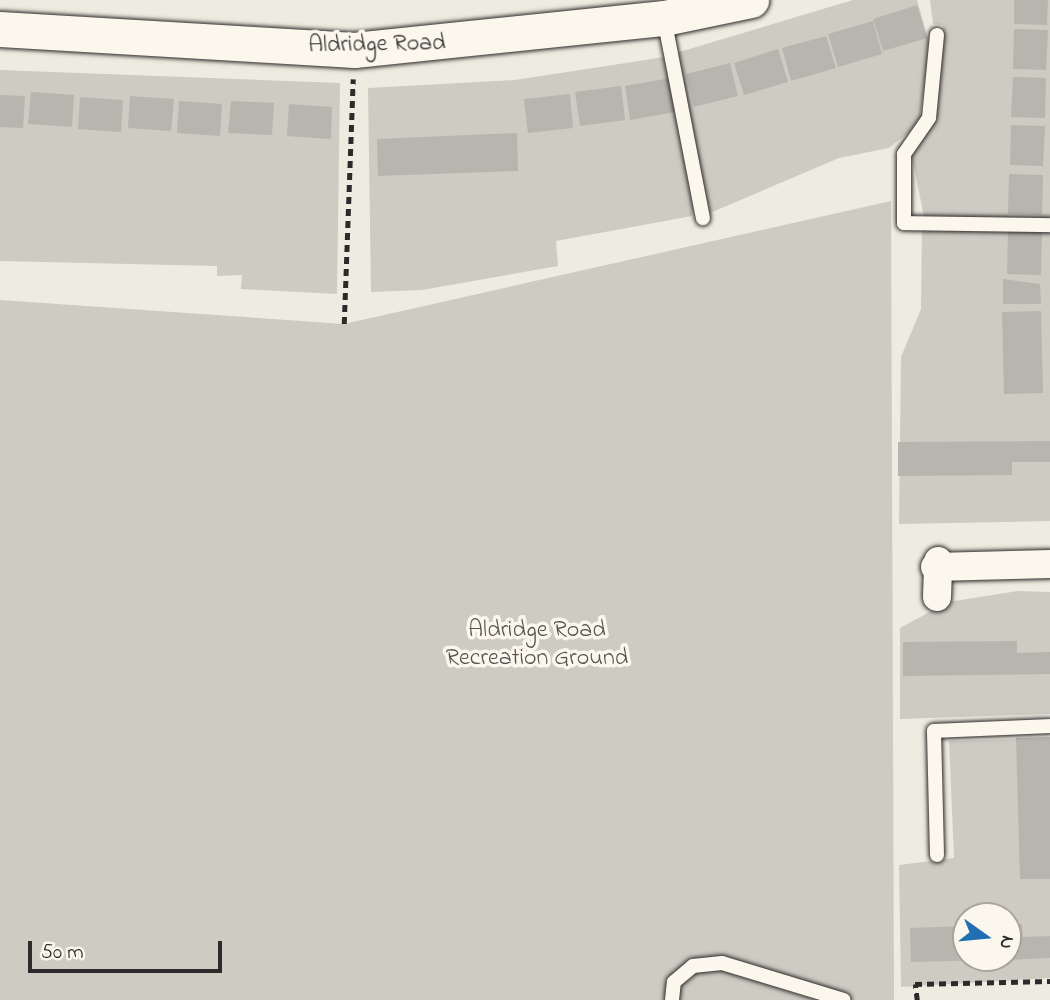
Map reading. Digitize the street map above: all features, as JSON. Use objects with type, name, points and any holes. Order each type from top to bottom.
[{"type":"street","name":"Aldridge Road","points":[[0,29],[354,50],[664,18],[751,0]]},
{"type":"street","points":[[937,597],[937,564],[1050,564]]},
{"type":"lane","points":[[664,18],[704,218]]},
{"type":"lane","points":[[937,35],[929,118],[904,154],[904,223],[1050,225]]},
{"type":"lane","points":[[937,855],[934,732],[1050,726]]},
{"type":"lane","points":[[673,1000],[674,982],[693,966],[722,963],[844,1000]]},
{"type":"path","points":[[344,324],[354,50]]},
{"type":"path","points":[[917,1000],[915,984],[1050,981]]},
{"type":"green space","points":[[853,0],[917,0],[929,42],[919,124],[889,148],[839,158],[710,213],[676,53]]},
{"type":"green space","points":[[930,0],[1050,0],[1050,220],[924,217],[911,152],[936,120],[943,25],[933,24]]},
{"type":"green space","points":[[665,57],[694,195],[692,216],[556,241],[558,266],[422,290],[371,292],[368,88],[515,80]]},
{"type":"green space","points":[[0,70],[340,83],[337,294],[241,289],[242,275],[217,276],[217,266],[0,261]]},
{"type":"green space","name":"Aldridge Road Recreation Ground","points":[[891,201],[894,1000],[0,1000],[0,300],[344,324]]},
{"type":"green space","points":[[922,228],[1050,232],[1050,521],[899,524],[901,357],[921,309]]},
{"type":"green space","points":[[1018,591],[1050,592],[1050,714],[900,719],[900,628],[948,602]]},
{"type":"green space","points":[[1050,738],[1050,978],[901,987],[899,865],[954,858],[949,741]]},
{"type":"building","points":[[1014,0],[1048,0],[1047,25],[1014,24]]},
{"type":"building","points":[[917,5],[927,38],[883,51],[873,19]]},
{"type":"building","points":[[873,21],[882,54],[838,67],[828,34]]},
{"type":"building","points":[[1014,29],[1048,30],[1046,70],[1013,69]]},
{"type":"building","points":[[826,36],[836,68],[791,81],[782,48]]},
{"type":"building","points":[[778,49],[788,82],[744,95],[734,63]]},
{"type":"building","points":[[730,63],[738,96],[694,107],[686,74]]},
{"type":"building","points":[[1013,77],[1046,78],[1045,118],[1011,117]]},
{"type":"building","points":[[670,78],[675,112],[630,120],[625,86]]},
{"type":"building","points":[[621,86],[625,120],[580,126],[575,92]]},
{"type":"building","points":[[31,92],[74,95],[72,127],[28,124]]},
{"type":"building","points":[[570,94],[573,128],[528,133],[524,99]]},
{"type":"building","points":[[0,95],[25,96],[23,128],[0,127]]},
{"type":"building","points":[[130,96],[174,99],[171,131],[128,128]]},
{"type":"building","points":[[80,97],[123,100],[121,132],[78,129]]},
{"type":"building","points":[[179,101],[222,104],[220,136],[177,133]]},
{"type":"building","points":[[231,101],[274,103],[272,135],[228,133]]},
{"type":"building","points":[[289,104],[332,107],[331,139],[287,136]]},
{"type":"building","points":[[1011,125],[1045,126],[1043,166],[1010,165]]},
{"type":"building","points":[[517,133],[518,171],[378,176],[377,139]]},
{"type":"building","points":[[1009,174],[1043,175],[1042,215],[1008,214]]},
{"type":"building","points":[[1008,231],[1042,231],[1041,275],[1007,274]]},
{"type":"building","points":[[1003,279],[1040,284],[1041,304],[1003,304]]},
{"type":"building","points":[[1041,311],[1043,393],[1004,394],[1002,312]]},
{"type":"building","points":[[1050,441],[1050,462],[1012,462],[1012,475],[898,476],[898,442]]},
{"type":"building","points":[[1017,641],[1017,653],[1050,652],[1050,674],[903,676],[903,642]]},
{"type":"building","points":[[1050,737],[1050,879],[1020,879],[1016,738]]},
{"type":"building","points":[[1022,924],[1023,937],[1050,936],[1050,958],[1022,959]]},
{"type":"building","points":[[952,926],[952,961],[911,962],[910,928]]}]
